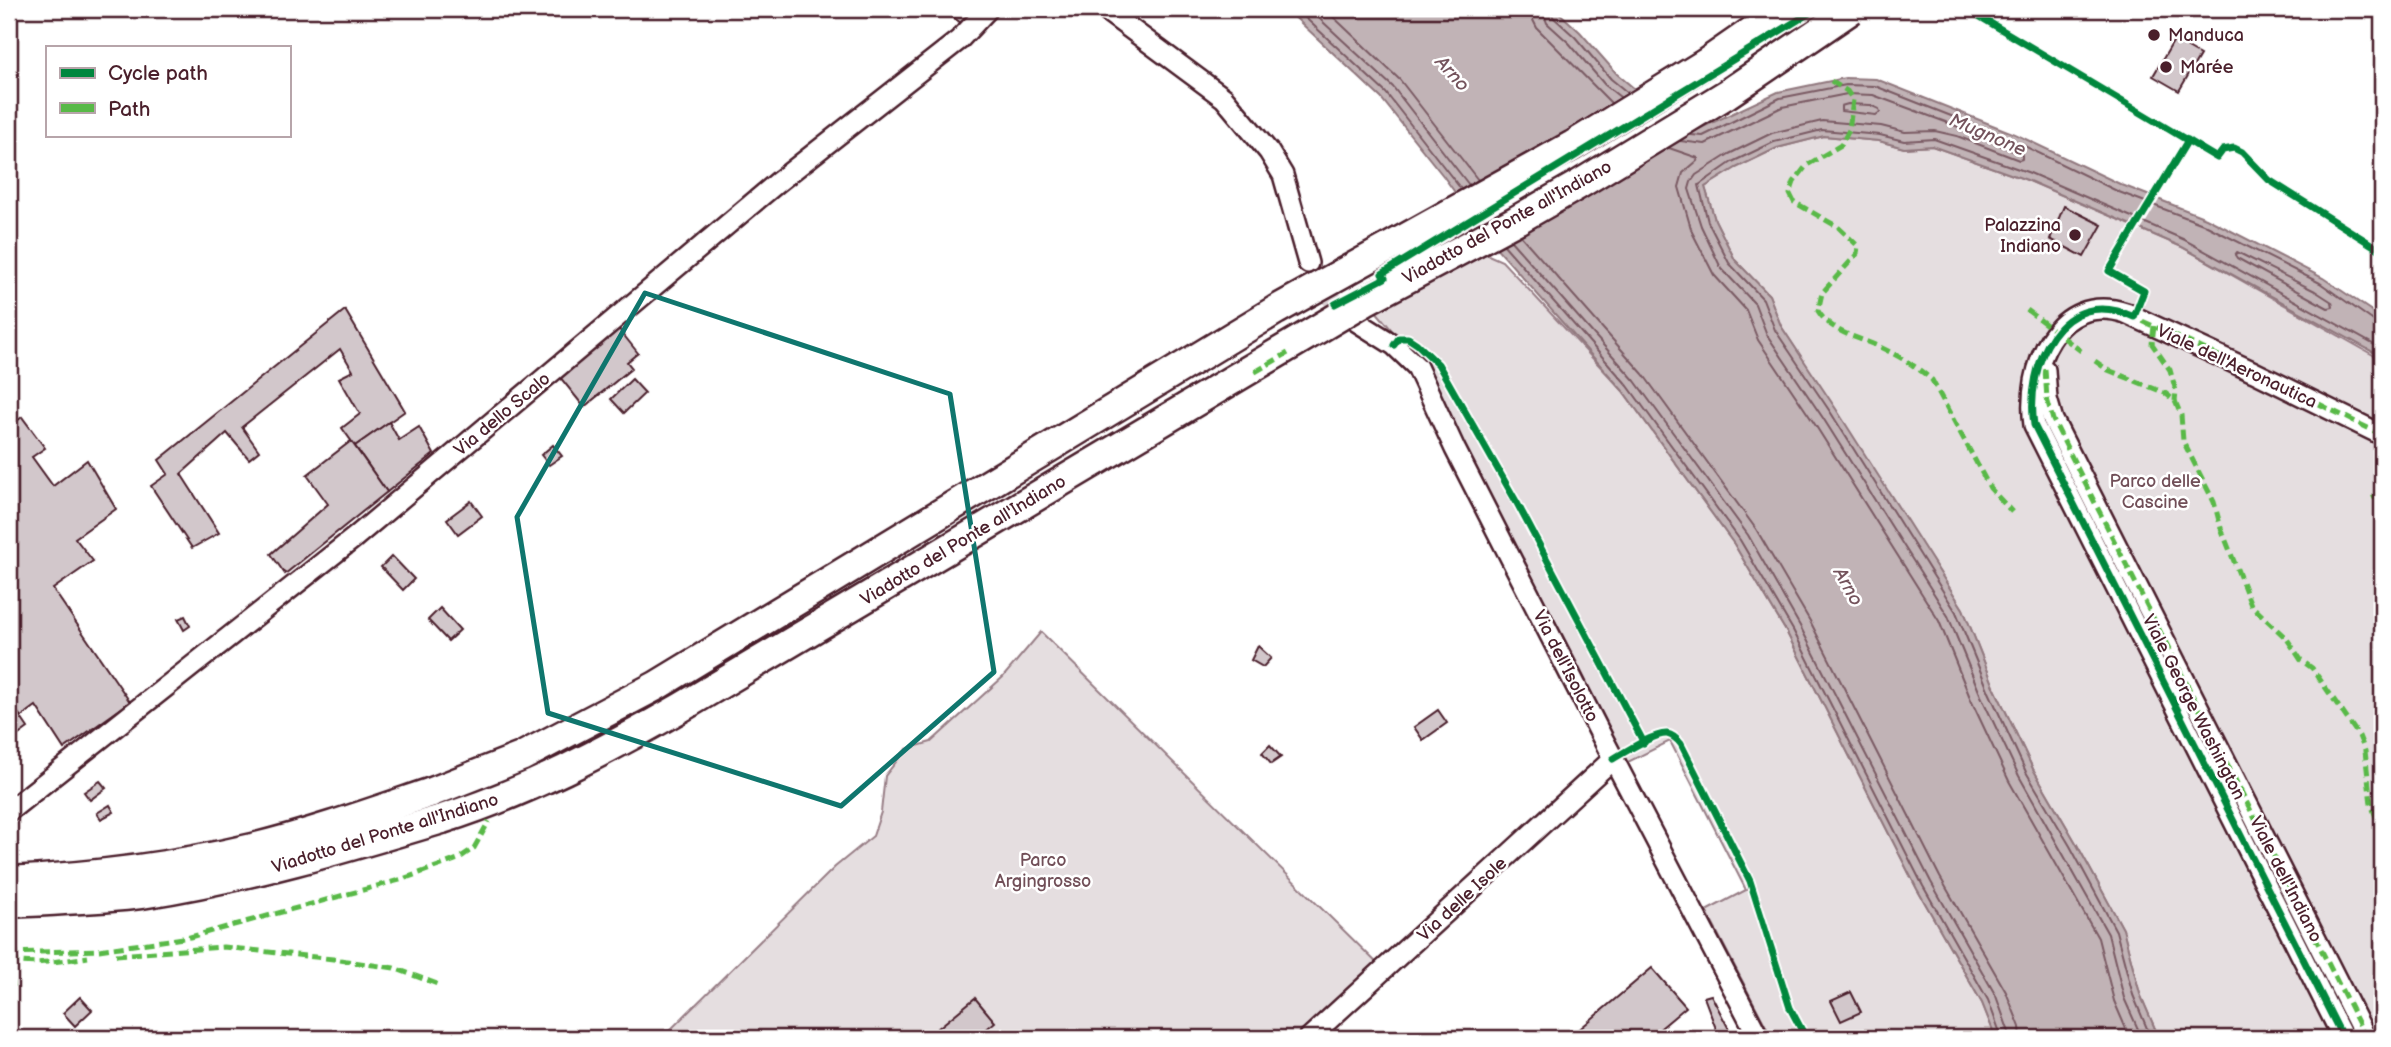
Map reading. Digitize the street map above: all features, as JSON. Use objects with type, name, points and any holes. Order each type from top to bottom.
[{"type":"highway","name":"Viadotto del Ponte all'Indiano","points":[[9,881],[137,870],[206,858],[321,828],[432,792],[521,757],[656,686],[1276,310],[1573,145],[1706,63],[1784,9]]},
{"type":"highway","name":"Viadotto del Ponte all'Indiano","points":[[9,903],[140,894],[232,877],[347,848],[442,819],[534,785],[590,758],[682,707],[1365,300],[1578,185],[1727,94],[1852,9]]},
{"type":"street","name":"Via dello Scalo","points":[[9,811],[355,538],[778,182],[959,40],[988,9]]},
{"type":"street","points":[[1104,9],[1224,98],[1269,152],[1283,175],[1308,263]]},
{"type":"street","name":"Viale dell'Aeronautica","points":[[2039,383],[2045,351],[2067,319],[2080,312],[2110,309],[2126,313],[2254,372],[2382,435]]},
{"type":"street","name":"Via dell'Isolotto","points":[[1348,316],[1394,345],[1418,368],[1455,449],[1759,1038]]},
{"type":"street","name":"Viale dell'Indiano","points":[[2039,383],[2053,420],[2366,1038]]},
{"type":"street","name":"Viale George Washington","points":[[2039,383],[2032,405],[2034,425],[2343,1038]]},
{"type":"street","name":"Via delle Isole","points":[[1309,1038],[1614,759]]},
{"type":"street","points":[[2320,991],[2339,983]]},
{"type":"highlighted area","points":[[645,293],[950,394],[994,672],[841,806],[548,713],[517,517]]},
{"type":"green space","name":"Parco delle Cascine","points":[[1824,136],[1879,141],[1904,148],[1932,146],[2027,180],[2182,247],[2382,360],[2382,1038],[2159,1038],[2140,994],[2123,929],[2033,769],[1995,689],[1963,609],[1781,326],[1769,295],[1735,260],[1715,220],[1705,187],[1735,168],[1777,148]]},
{"type":"green space","points":[[1486,254],[1502,261],[1623,391],[1734,544],[1787,633],[1917,889],[1982,1003],[1996,1038],[1772,1038],[1706,911],[1746,890],[1670,741],[1626,763],[1576,661],[1421,365],[1375,310]]},
{"type":"green space","name":"Parco Argingrosso","points":[[1041,632],[1391,977],[1323,1038],[662,1038],[835,867],[873,836],[881,812],[885,776],[906,749],[931,742],[1003,677]]},
{"type":"water","points":[[1286,9],[1555,9],[1580,32],[1617,74],[1673,121],[1699,129],[1778,92],[1845,78],[1876,79],[2015,134],[2122,185],[2206,218],[2323,278],[2382,318],[2382,357],[2182,247],[2027,180],[1932,146],[1904,148],[1879,141],[1824,136],[1777,148],[1705,187],[1715,220],[1735,260],[1769,295],[1781,326],[1963,609],[1995,689],[2033,769],[2123,929],[2140,994],[2159,1038],[1996,1038],[1982,1003],[1917,889],[1787,633],[1734,544],[1623,391],[1486,236],[1444,177],[1381,98]]},
{"type":"pier","points":[[1637,86],[1675,118],[1709,121],[1494,250],[1468,217],[1473,187]]},
{"type":"pier","points":[[2151,192],[2162,195],[2140,232],[2129,228]]},
{"type":"building","points":[[960,9],[978,9],[965,26],[953,17]]},
{"type":"building","points":[[2174,40],[2200,55],[2179,91],[2153,76]]},
{"type":"building","name":"Palazzina Indiano","points":[[2064,206],[2102,225],[2084,257],[2050,239]]},
{"type":"building","points":[[345,310],[405,411],[355,446],[342,428],[360,414],[339,378],[353,371],[340,349],[242,427],[259,451],[249,459],[227,433],[181,474],[219,533],[192,548],[151,486],[168,474],[159,460]]},
{"type":"building","points":[[618,328],[638,353],[627,362],[632,368],[584,407],[559,376]]},
{"type":"building","points":[[632,379],[645,393],[624,413],[611,399]]},
{"type":"building","points":[[9,412],[17,421],[22,417],[45,448],[32,457],[53,486],[87,460],[116,509],[75,538],[93,561],[53,589],[130,702],[64,749],[36,706],[21,717],[9,700]]},
{"type":"building","points":[[389,422],[399,440],[419,427],[434,454],[387,492],[355,446]]},
{"type":"building","points":[[351,441],[387,492],[285,574],[271,554],[328,504],[307,475]]},
{"type":"building","points":[[553,445],[562,456],[549,465],[541,455]]},
{"type":"building","points":[[471,501],[482,516],[458,534],[447,519]]},
{"type":"building","points":[[392,556],[414,579],[403,590],[381,567]]},
{"type":"building","points":[[440,608],[460,630],[448,641],[428,620]]},
{"type":"building","points":[[185,616],[190,626],[184,630],[178,619]]},
{"type":"building","points":[[1258,646],[1271,658],[1263,667],[1251,660]]},
{"type":"building","points":[[9,700],[28,728],[9,742]]},
{"type":"building","points":[[1438,710],[1447,723],[1423,740],[1414,727]]},
{"type":"building","points":[[1270,745],[1281,757],[1271,764],[1262,753]]},
{"type":"building","points":[[100,781],[106,788],[90,800],[84,792]]},
{"type":"building","points":[[110,805],[114,812],[101,819],[97,813]]},
{"type":"building","points":[[1652,968],[1686,1007],[1649,1038],[1569,1038]]},
{"type":"building","points":[[1851,992],[1861,1012],[1841,1021],[1831,1001]]},
{"type":"building","points":[[1711,995],[1730,1031],[1718,1034],[1704,997]]},
{"type":"building","points":[[80,997],[92,1010],[75,1026],[63,1013]]},
{"type":"building","points":[[975,998],[995,1022],[976,1038],[926,1038]]},
{"type":"tunnel","points":[[1308,263],[1322,288],[1348,316]]},
{"type":"marked path","points":[[1831,81],[1847,91],[1853,100],[1849,130],[1841,145],[1807,165],[1794,182],[1790,194],[1794,202],[1838,227],[1858,246],[1857,254],[1822,293],[1818,311],[1838,329],[1894,354],[1932,380],[1990,488],[2012,512]]},
{"type":"marked path","points":[[2027,310],[2081,351]]},
{"type":"marked path","points":[[2129,315],[2382,435]]},
{"type":"marked path","points":[[2154,326],[2152,344],[2170,370],[2176,391],[2175,401]]},
{"type":"marked path","points":[[1255,372],[1288,353]]},
{"type":"marked path","points":[[2095,361],[2108,370],[2165,393],[2175,401],[2181,415],[2183,441],[2214,502],[2221,528],[2251,605],[2287,639],[2301,660],[2312,668],[2359,736],[2365,751],[2371,804],[2382,832]]},
{"type":"marked path","points":[[2045,369],[2047,399],[2053,420],[2366,1038]]},
{"type":"marked path","points":[[2372,498],[2382,493]]},
{"type":"marked path","points":[[9,953],[99,950],[190,937],[403,879],[458,859],[474,848],[489,821]]},
{"type":"marked path","points":[[116,955],[223,947],[394,968],[440,985]]},
{"type":"marked path","points":[[9,959],[37,963],[88,957]]},
{"type":"marked path","points":[[9,985],[15,984]]},
{"type":"cycle path","points":[[1335,304],[1385,278],[1382,274],[1816,9]]},
{"type":"cycle path","points":[[1967,9],[2217,158],[2223,150],[2234,148],[2242,152],[2269,180],[2382,251]]},
{"type":"cycle path","points":[[2188,140],[2109,271],[2144,291],[2134,317],[2108,309],[2086,311],[2068,320],[2053,336],[2042,355],[2036,378],[2034,425],[2343,1038]]},
{"type":"cycle path","points":[[1394,345],[1399,338],[1408,338],[1438,364],[1517,503],[1644,743]]},
{"type":"cycle path","points":[[1613,759],[1661,734],[1671,735],[1681,744],[1750,881],[1790,1008],[1806,1038]]},
{"type":"place","name":"Manduca","points":[[2154,35]]},
{"type":"place","name":"Marée","points":[[2166,67]]},
{"type":"place","name":"Palazzina Indiano","points":[[2075,235]]},
{"type":"water label","name":"Arno","points":[[1453,73]]},
{"type":"water label","name":"Mugnone","points":[[1988,134]]},
{"type":"water label","name":"Arno","points":[[1849,586]]}]
